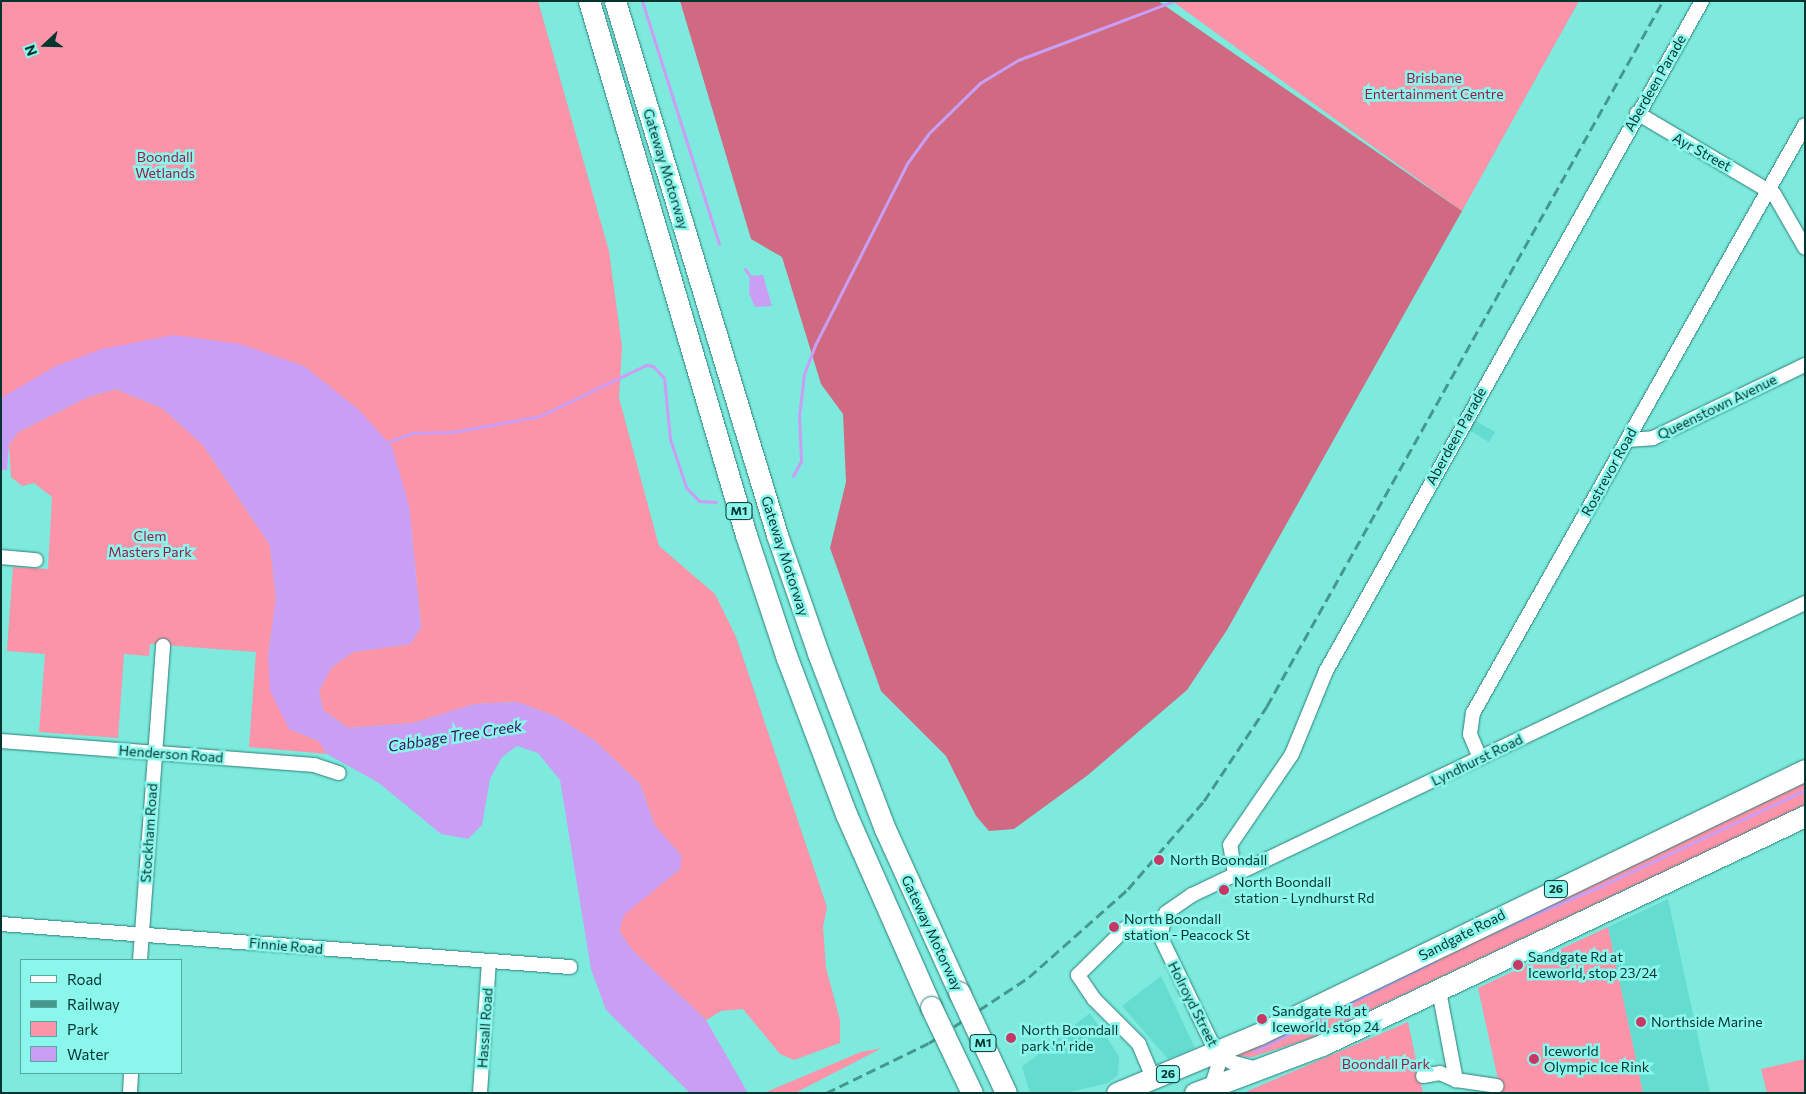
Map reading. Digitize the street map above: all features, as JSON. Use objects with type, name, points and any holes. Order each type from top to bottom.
[{"type":"highway","name":"Gateway Motorway","points":[[590,1],[746,535],[787,658],[846,814],[931,1007],[972,1093]]},
{"type":"highway","name":"Gateway Motorway","points":[[615,1],[789,572],[885,830],[1006,1093]]},
{"type":"highway","name":"Sandgate Road","points":[[1117,1093],[1154,1080],[1218,1052],[1805,770]]},
{"type":"highway","points":[[1203,1090],[1262,1070],[1439,990],[1804,819]]},
{"type":"street","name":"Aberdeen Parade","points":[[1235,875],[1230,845],[1292,754],[1326,671],[1637,113],[1702,1]]},
{"type":"street","name":"Ayr Street","points":[[1637,113],[1768,189],[1782,202],[1805,248]]},
{"type":"street","name":"Rostrevor Road","points":[[1480,758],[1470,734],[1473,714],[1805,125]]},
{"type":"street","name":"Queenstown Avenue","points":[[1627,440],[1648,440],[1805,365]]},
{"type":"street","points":[[1,557],[36,560]]},
{"type":"street","name":"Lyndhurst Road","points":[[1159,928],[1166,913],[1178,904],[1235,875],[1805,603]]},
{"type":"street","name":"Stockham Road","points":[[140,959],[164,646]]},
{"type":"street","name":"Henderson Road","points":[[1,741],[314,765],[339,773]]},
{"type":"street","name":"Finnie Road","points":[[1,924],[570,968]]},
{"type":"street","points":[[1154,1080],[1139,1044],[1094,999],[1078,975],[1126,928],[1141,924],[1159,928]]},
{"type":"street","name":"Holroyd Street","points":[[1159,928],[1218,1052]]},
{"type":"street","name":"Hassall Road","points":[[480,1093],[489,962]]},
{"type":"street","points":[[1439,990],[1456,1080]]},
{"type":"street","points":[[1218,1052],[1231,1062],[1262,1070]]},
{"type":"street","points":[[1203,1090],[1220,1066],[1218,1052]]},
{"type":"street","points":[[1423,1076],[1440,1073],[1456,1080],[1497,1086]]},
{"type":"street","points":[[130,1093],[131,1074]]},
{"type":"shaded area","points":[[680,1],[1158,1],[1462,211],[1227,630],[1187,690],[1088,775],[1014,829],[989,831],[976,816],[946,756],[881,691],[830,548],[846,482],[843,414],[821,384],[782,257],[751,239]]},
{"type":"shaded area","points":[[1474,420],[1495,432],[1489,442],[1469,430]]},
{"type":"shaded area","points":[[1668,899],[1710,1093],[1643,1093],[1608,927]]},
{"type":"shaded area","points":[[1161,976],[1195,1048],[1168,1059],[1122,1006]]},
{"type":"shaded area","points":[[1090,1013],[1119,1056],[1118,1075],[1108,1083],[1065,1093],[1030,1093],[1022,1067]]},
{"type":"green space","name":"Boondall Wetlands","points":[[1,1],[538,1],[609,251],[622,347],[619,398],[659,546],[715,594],[736,637],[827,907],[823,927],[826,968],[840,1020],[840,1043],[794,1060],[780,1054],[743,1009],[721,1011],[706,1020],[633,951],[619,931],[623,915],[680,869],[681,855],[655,826],[640,784],[595,741],[555,716],[517,702],[475,704],[413,723],[348,728],[323,710],[319,691],[331,668],[353,652],[410,644],[421,627],[409,505],[304,366],[1,398]]},
{"type":"green space","name":"Brisbane Entertainment Centre","points":[[1172,1],[1579,1],[1462,211]]},
{"type":"green space","name":"Clem Masters Park","points":[[116,389],[162,408],[203,445],[270,545],[276,598],[268,657],[289,729],[319,741],[327,754],[249,747],[256,652],[150,644],[149,656],[124,654],[118,738],[39,732],[45,654],[7,651],[13,567],[48,569],[52,497],[34,483],[22,486],[11,477],[9,444],[18,432],[88,397]]},
{"type":"green space","points":[[1805,774],[1805,804],[1786,814],[1311,1038],[1252,1057],[1237,1056],[1238,1051]]},
{"type":"green space","points":[[1608,927],[1643,1093],[1501,1093],[1478,988]]},
{"type":"green space","name":"Boondall Park","points":[[1408,1022],[1423,1093],[1245,1093],[1250,1090]]},
{"type":"green space","points":[[882,1048],[795,1093],[764,1093],[861,1052]]},
{"type":"green space","points":[[1805,1059],[1805,1093],[1767,1093],[1761,1069]]},
{"type":"water","points":[[763,275],[772,306],[755,307],[749,293],[750,276]]},
{"type":"water","name":"Cabbage Tree Creek","points":[[174,335],[240,344],[304,366],[359,410],[392,447],[409,505],[421,627],[410,644],[353,652],[331,668],[319,691],[323,710],[348,728],[413,723],[475,704],[517,702],[555,716],[595,741],[640,784],[655,826],[681,855],[681,868],[624,915],[619,931],[633,951],[706,1020],[748,1093],[690,1093],[606,1010],[591,969],[560,780],[538,753],[517,746],[502,757],[490,779],[482,825],[468,839],[441,834],[379,783],[327,754],[319,741],[289,729],[270,691],[268,657],[276,598],[270,545],[203,445],[162,408],[116,389],[88,397],[18,432],[9,444],[7,470],[1,470],[1,398],[56,366],[102,349]]},
{"type":"waterway","points":[[642,1],[719,244]]},
{"type":"waterway","points":[[793,476],[801,461],[799,416],[804,374],[815,345],[908,162],[928,134],[980,83],[1018,60],[1174,1]]},
{"type":"waterway","points":[[745,269],[750,276]]},
{"type":"waterway","points":[[385,443],[413,433],[453,432],[540,416],[646,365],[653,366],[664,378],[670,439],[686,487],[699,501],[716,502]]},
{"type":"waterway","points":[[1483,936],[1599,887],[1805,790]]},
{"type":"waterway","points":[[1255,1051],[1438,959]]},
{"type":"railway","points":[[826,1093],[929,1043],[1029,977],[1128,889],[1204,801],[1267,706],[1663,1]]},
{"type":"place","name":"North Boondall","points":[[1159,860]]},
{"type":"place","name":"North Boondall station - Lyndhurst Rd","points":[[1224,890]]},
{"type":"place","name":"North Boondall station - Peacock St","points":[[1114,927]]},
{"type":"place","name":"Sandgate Rd at Iceworld, stop 23/24","points":[[1518,965]]},
{"type":"place","name":"Sandgate Rd at Iceworld, stop 24","points":[[1262,1019]]},
{"type":"place","name":"Northside Marine","points":[[1641,1022]]},
{"type":"place","name":"North Boondall park 'n' ride","points":[[1011,1038]]},
{"type":"place","name":"Iceworld Olympic Ice Rink","points":[[1534,1059]]}]
